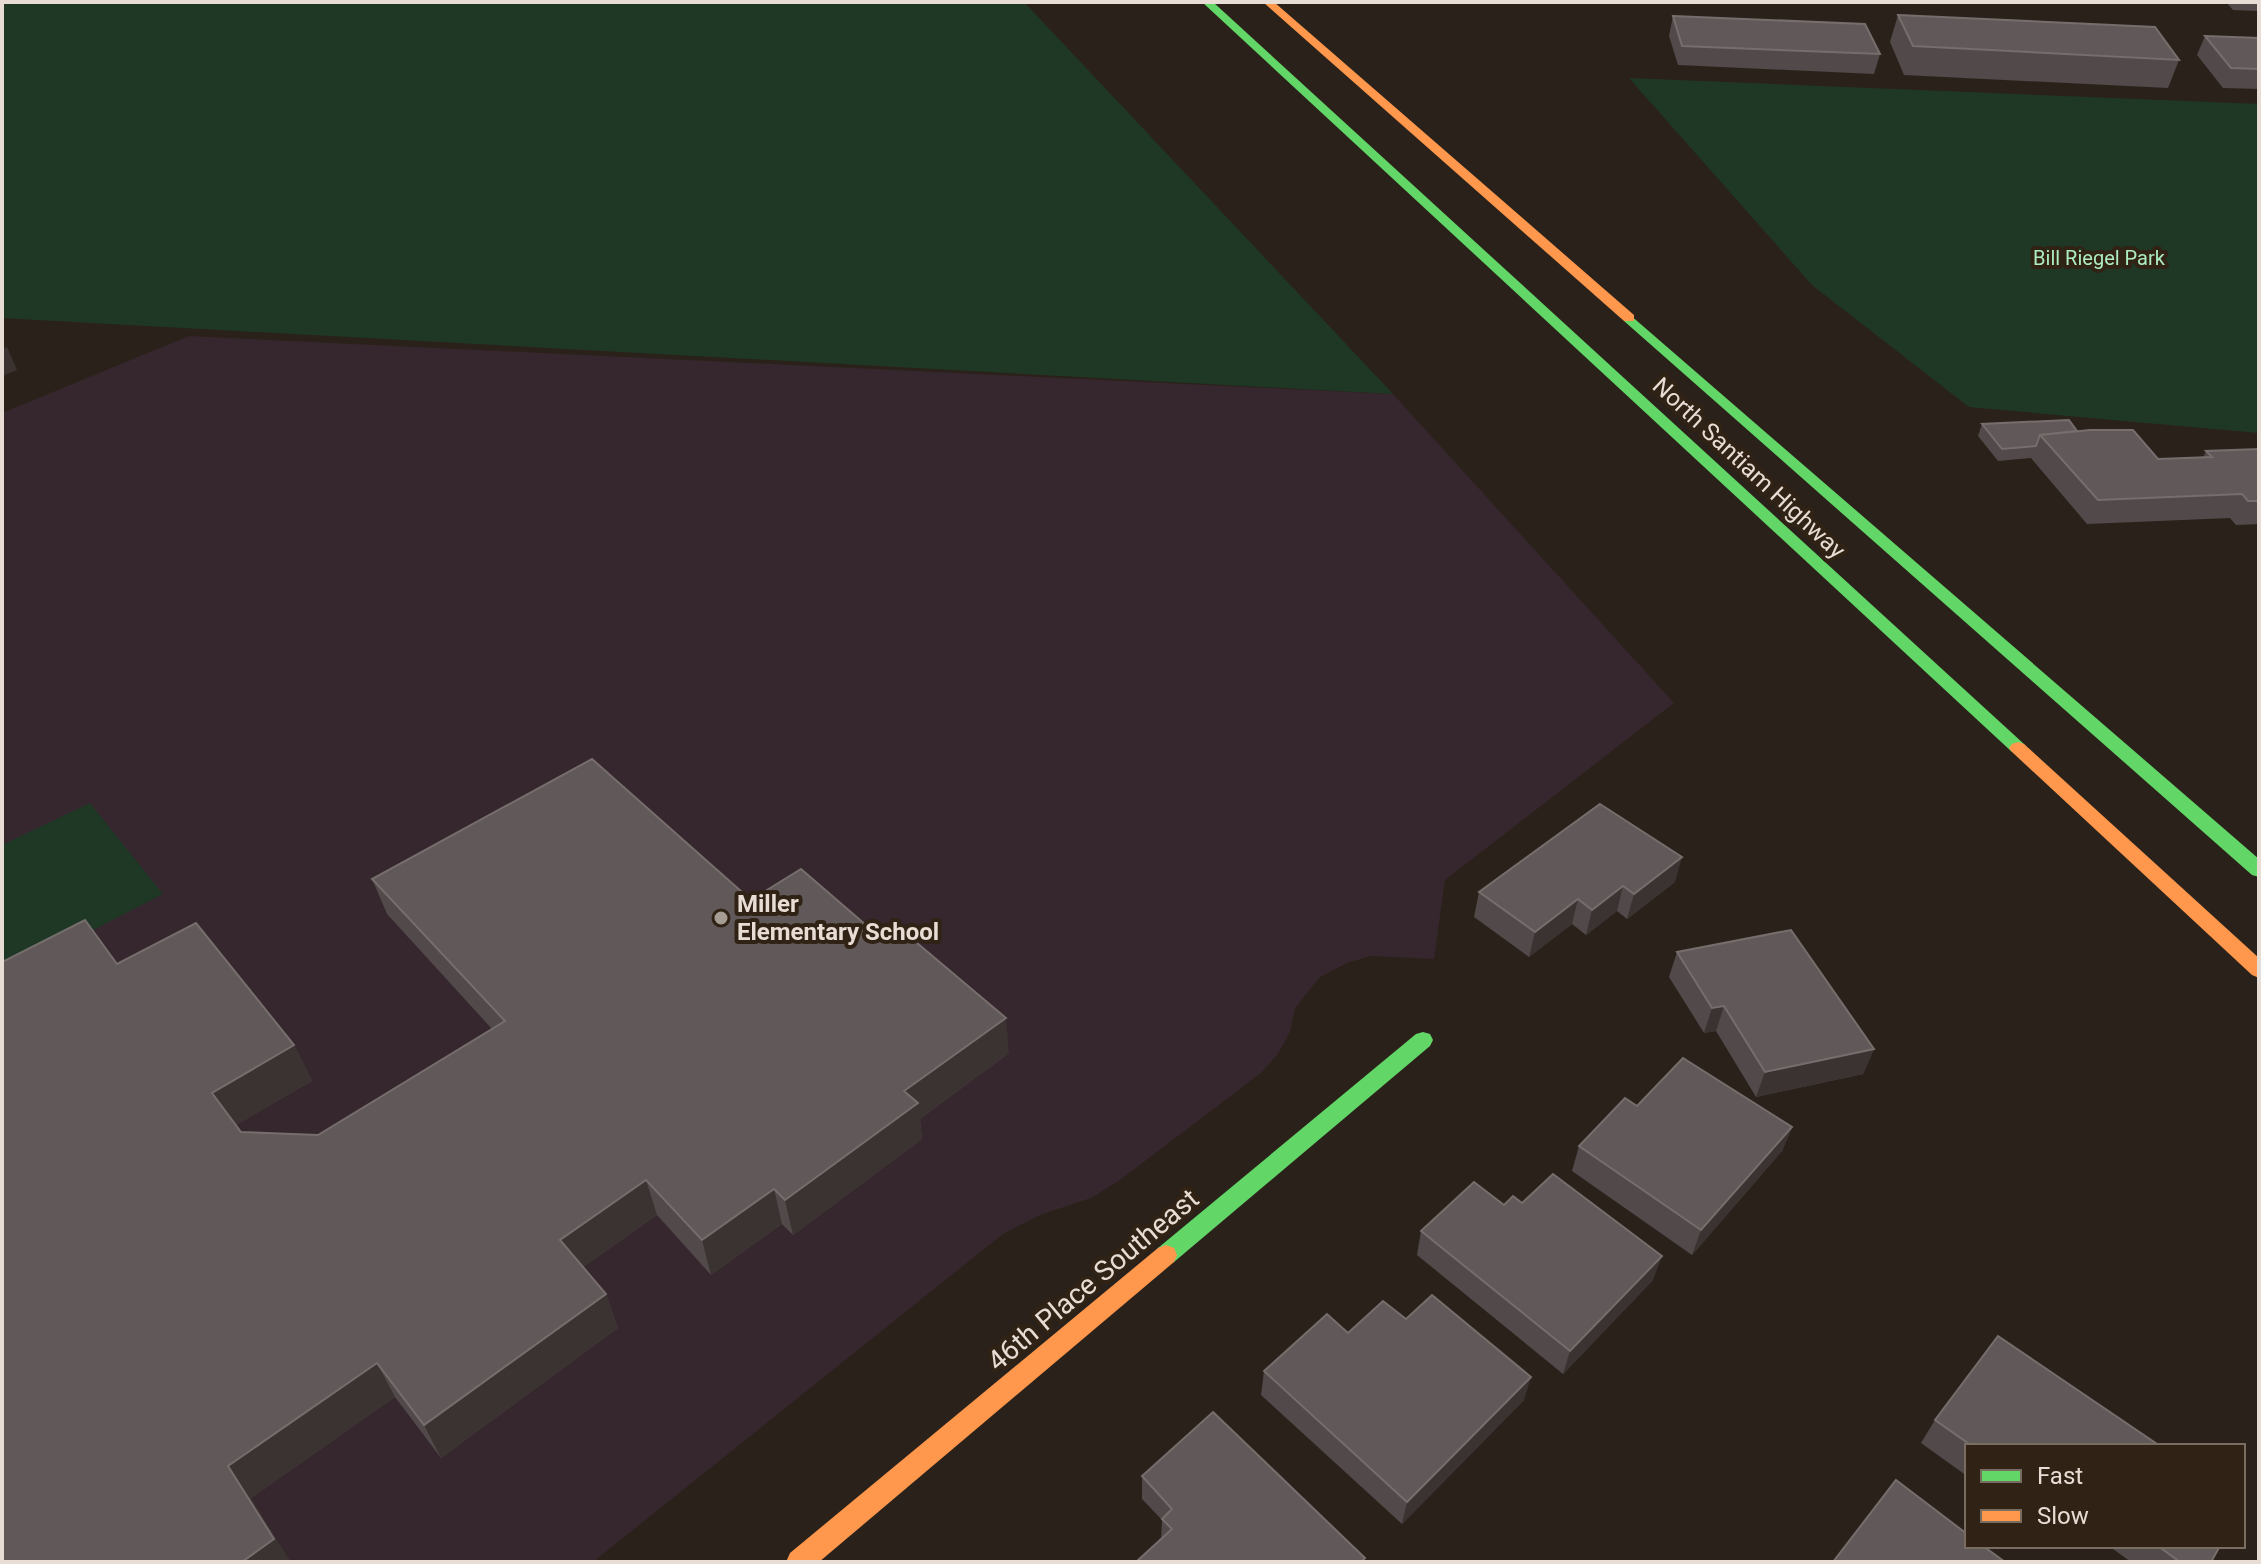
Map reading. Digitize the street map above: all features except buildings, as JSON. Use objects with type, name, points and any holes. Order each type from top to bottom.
[{"type":"main road","name":"North Santiam Highway","points":[[1207,2],[2259,970]]},
{"type":"main road","name":"North Santiam Highway","points":[[1268,2],[2259,870]]},
{"type":"main road","name":"46th Place Southeast","points":[[799,1562],[1423,1040]]},
{"type":"shaded area","name":"Miller Elementary School","points":[[189,336],[1393,394],[1674,703],[1445,880],[1434,959],[1371,956],[1347,963],[1320,977],[1295,1008],[1290,1032],[1278,1054],[1261,1073],[1120,1180],[1091,1198],[1040,1215],[1003,1234],[593,1562],[2,1562],[2,413]]},
{"type":"green space","points":[[2,2],[1024,2],[1393,394],[2,318]]},
{"type":"green space","name":"Bill Riegel Park","points":[[1629,78],[2259,104],[2259,433],[1969,407],[1812,285]]},
{"type":"green space","points":[[90,803],[163,894],[2,977],[2,845]]},
{"type":"traffic: fast","points":[[1207,2],[2018,748]]},
{"type":"traffic: fast","points":[[1629,318],[2259,870]]},
{"type":"traffic: fast","points":[[1166,1255],[1423,1040]]},
{"type":"traffic: slow","points":[[1268,2],[1629,318]]},
{"type":"traffic: slow","points":[[2018,748],[2259,970]]},
{"type":"traffic: slow","points":[[799,1562],[1166,1255]]},
{"type":"place","name":"Miller Elementary School","points":[[721,918]]}]
